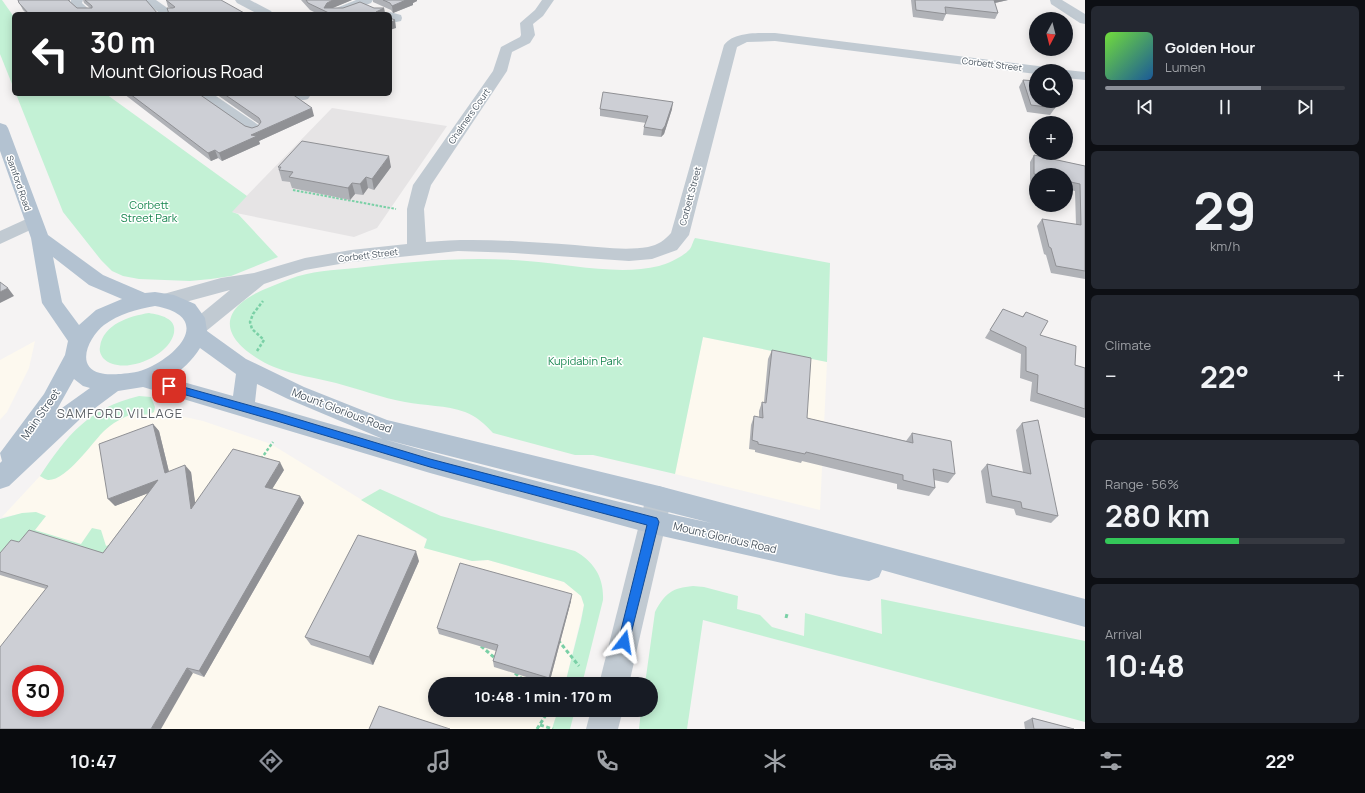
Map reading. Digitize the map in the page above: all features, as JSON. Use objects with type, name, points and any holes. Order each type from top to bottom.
[{"type":"main road","name":"Samford Road","points":[[0,128],[36,230],[52,303],[77,349]]},
{"type":"main road","points":[[36,230],[96,280],[142,300]]},
{"type":"main road","points":[[142,300],[167,300],[179,303],[189,309],[195,317],[197,331],[190,347],[179,360],[163,371],[144,379],[127,383],[112,384],[97,381],[85,376],[78,368],[77,349],[89,326],[105,315],[123,306],[142,300]]},
{"type":"main road","name":"Mount Glorious Road","points":[[197,331],[238,365],[250,362],[296,394],[384,429],[838,563],[986,587],[1085,613]]},
{"type":"main road","name":"Main Street","points":[[0,468],[52,400],[77,349]]},
{"type":"main road","points":[[243,408],[250,362]]},
{"type":"main road","name":"Mount Glorious Road","points":[[144,379],[430,463],[656,509]]},
{"type":"main road","name":"Main Street","points":[[0,478],[71,413],[112,384]]},
{"type":"street","points":[[77,0],[76,4],[86,12]]},
{"type":"street","points":[[148,0],[167,12]]},
{"type":"street","points":[[241,0],[263,12]]},
{"type":"street","name":"Chalmers Court","points":[[417,249],[414,216],[416,198],[422,185],[500,71],[506,50],[525,40],[528,35],[526,23],[539,13],[548,0]]},
{"type":"street","points":[[338,12],[365,1],[384,12]]},
{"type":"street","points":[[1055,1],[1085,20]]},
{"type":"street","points":[[732,31],[748,37]]},
{"type":"street","name":"Corbett Street","points":[[167,300],[221,286],[257,279],[279,270],[351,256],[458,245],[514,247],[629,255],[652,253],[670,246],[680,235],[731,46],[737,41],[748,37],[775,37],[1029,69]]},
{"type":"street","points":[[1073,75],[1085,76]]},
{"type":"street","points":[[206,96],[254,130]]},
{"type":"street","points":[[0,238],[36,230]]},
{"type":"street","name":"Corbett Street","points":[[197,331],[257,279]]},
{"type":"street","points":[[616,677],[656,509]]},
{"type":"street","points":[[602,729],[605,717]]},
{"type":"path","points":[[293,190],[396,209]]},
{"type":"path","points":[[250,362],[264,340],[251,328],[250,322],[253,313],[264,301]]},
{"type":"path","points":[[258,463],[273,442]]},
{"type":"path","points":[[786,618],[787,614]]},
{"type":"path","points":[[557,639],[579,666]]},
{"type":"path","points":[[481,646],[497,659]]},
{"type":"path","points":[[515,673],[520,677]]},
{"type":"path","points":[[545,717],[539,727],[553,729]]},
{"type":"shaded area","points":[[332,108],[447,126],[377,228],[354,237],[231,212]]},
{"type":"shaded area","points":[[703,337],[827,362],[820,510],[675,474]]},
{"type":"shaded area","points":[[35,341],[29,368],[7,412],[0,420],[0,360]]},
{"type":"shaded area","points":[[140,407],[203,421],[271,444],[427,540],[424,547],[472,561],[488,560],[564,582],[581,596],[584,605],[567,677],[428,677],[428,717],[556,717],[552,729],[0,729],[0,538],[21,514],[2,517],[40,476],[47,480],[92,432]]},
{"type":"green space","points":[[0,0],[2,0],[12,14],[12,84],[0,54]]},
{"type":"green space","name":"Corbett Street Park","points":[[17,96],[109,96],[247,196],[232,212],[238,214],[278,257],[231,276],[211,279],[190,281],[139,279],[123,276],[112,271],[101,260],[63,212]]},
{"type":"green space","name":"Kupidabin Park","points":[[695,238],[830,263],[827,362],[703,337],[675,474],[593,455],[575,455],[493,433],[477,418],[458,410],[396,400],[282,370],[265,363],[245,350],[232,333],[230,324],[232,314],[240,304],[251,296],[298,276],[314,273],[399,263],[463,259],[527,261],[610,270],[643,269],[659,266],[680,257],[690,249]]},
{"type":"green space","points":[[149,313],[167,318],[173,324],[174,333],[170,342],[163,350],[143,362],[132,365],[111,363],[103,358],[100,347],[106,332],[118,322],[134,316]]},
{"type":"green space","points":[[139,396],[151,397],[155,407],[154,412],[127,416],[118,420],[103,432],[78,460],[63,474],[55,479],[48,480],[40,476],[60,448],[81,425],[106,408],[121,401]]},
{"type":"green space","points":[[380,489],[441,516],[575,551],[582,555],[588,560],[600,577],[603,592],[603,600],[584,677],[567,677],[584,605],[581,596],[564,582],[488,560],[472,561],[424,548],[427,539],[361,500]]},
{"type":"green space","points":[[36,512],[46,516],[35,530],[81,544],[92,528],[101,530],[106,546],[121,539],[109,560],[0,569],[0,519],[22,513]]},
{"type":"green space","points":[[693,586],[704,587],[738,596],[737,609],[760,615],[772,627],[804,636],[805,613],[882,634],[881,599],[1085,641],[1085,722],[703,620],[687,729],[639,729],[640,717],[658,717],[658,677],[646,677],[655,612],[666,596],[674,590]]},
{"type":"green space","points":[[556,717],[573,717],[570,729],[552,729]]},
{"type":"building","points":[[18,0],[68,0],[77,8],[92,8],[92,6],[85,0],[146,0],[156,12],[27,12]]},
{"type":"building","points":[[166,0],[221,0],[242,12],[168,12],[167,8],[175,7]]},
{"type":"building","points":[[306,0],[333,0],[327,3],[324,8],[343,8],[360,2],[374,8],[384,8],[376,12],[327,12],[308,3]]},
{"type":"building","points":[[383,0],[406,0],[392,6],[390,3]]},
{"type":"building","points":[[915,0],[994,0],[998,13],[945,7],[946,14],[916,10]]},
{"type":"building","points":[[1023,80],[1029,80],[1029,99]]},
{"type":"building","points":[[603,92],[673,102],[665,126],[662,130],[644,127],[648,116],[600,109]]},
{"type":"building","points":[[133,96],[202,96],[245,126],[252,128],[258,126],[261,122],[259,118],[227,96],[295,96],[312,108],[251,135],[257,136],[219,153],[215,150],[208,153]]},
{"type":"building","points":[[302,141],[389,156],[372,179],[366,177],[360,184],[352,183],[348,188],[289,177],[293,172],[279,170],[281,167],[278,167]]},
{"type":"building","points":[[1034,160],[1057,160],[1085,166],[1085,271],[1056,266],[1051,248],[1049,247],[1042,219],[1081,225],[1080,184],[1073,182],[1073,168],[1034,168]]},
{"type":"building","points":[[0,282],[8,288],[0,292]]},
{"type":"building","points":[[1003,309],[1023,317],[1026,312],[1048,321],[1040,335],[1076,346],[1075,365],[1085,368],[1085,409],[1037,393],[1038,375],[1026,371],[1026,347],[990,330]]},
{"type":"building","points":[[772,350],[811,358],[807,418],[913,443],[912,433],[951,441],[955,474],[933,469],[935,488],[903,480],[903,475],[806,452],[805,454],[758,444],[758,442],[752,440],[754,416],[763,418],[762,402],[766,403]]},
{"type":"building","points":[[1038,420],[1058,516],[1022,508],[1021,502],[992,496],[987,464],[1031,474],[1022,423]]},
{"type":"building","points":[[153,424],[165,473],[185,465],[191,509],[233,449],[280,462],[265,487],[300,496],[199,671],[187,668],[151,729],[0,729],[0,647],[48,586],[0,571],[0,553],[11,540],[19,542],[29,530],[103,553],[158,480],[108,499],[99,444]]},
{"type":"building","points":[[358,535],[416,551],[369,657],[305,637]]},
{"type":"building","points":[[460,563],[572,594],[549,677],[493,661],[498,645],[437,628]]},
{"type":"building","points":[[379,706],[450,729],[369,729]]},
{"type":"building","points":[[1032,718],[1074,729],[1034,729]]},
{"type":"district","name":"SAMFORD VILLAGE","points":[[120,413]]},
{"type":"route","points":[[169,386],[430,463],[653,522],[624,642]]}]
